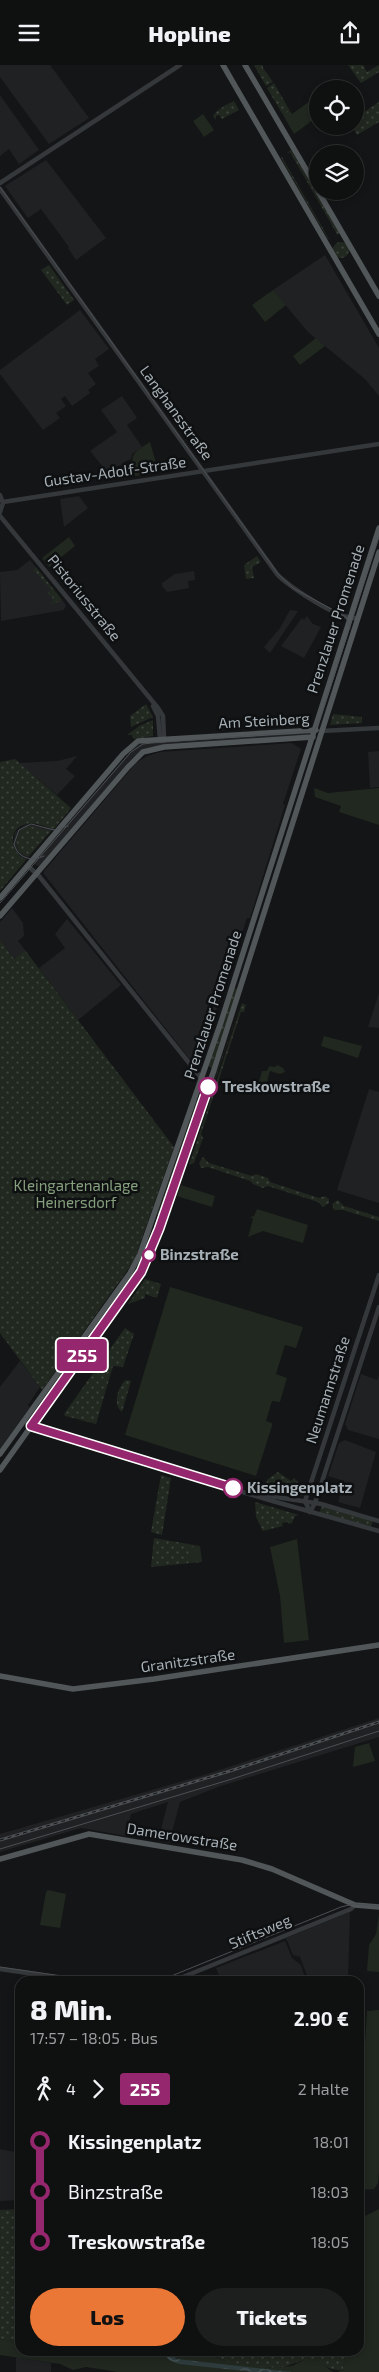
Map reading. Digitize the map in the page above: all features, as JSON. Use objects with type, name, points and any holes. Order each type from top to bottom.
[{"type":"main road","points":[[223,65],[379,334]]},
{"type":"main road","points":[[245,65],[309,175]]},
{"type":"main road","points":[[323,200],[379,296]]},
{"type":"main road","name":"Prenzlauer Promenade","points":[[0,1454],[25,1422],[133,1268],[151,1226],[202,1079],[379,528]]},
{"type":"main road","name":"Prenzlauer Promenade","points":[[0,1470],[141,1272],[149,1255],[208,1087],[379,552]]},
{"type":"main road","name":"Am Steinberg","points":[[163,742],[313,730],[321,731]]},
{"type":"main road","name":"Am Steinberg","points":[[28,865],[130,747],[139,741],[311,738],[321,731]]},
{"type":"main road","points":[[0,916],[135,759],[163,742]]},
{"type":"main road","points":[[284,822],[292,825]]},
{"type":"main road","points":[[0,898],[28,865]]},
{"type":"main road","name":"Granitzstraße","points":[[0,1676],[73,1689],[379,1645]]},
{"type":"main road","name":"Damerowstraße","points":[[0,1859],[89,1834],[257,1863],[355,1905],[379,1907]]},
{"type":"street","points":[[0,183],[180,65]]},
{"type":"street","name":"Langhansstraße","points":[[0,189],[282,580],[293,589],[350,619]]},
{"type":"street","name":"Gustav-Adolf-Straße","points":[[3,502],[379,444]]},
{"type":"street","points":[[0,495],[3,502],[0,514]]},
{"type":"street","name":"Pistoriusstraße","points":[[0,514],[147,697],[158,716],[163,742]]},
{"type":"street","points":[[350,619],[358,617]]},
{"type":"street","points":[[321,731],[379,728]]},
{"type":"street","points":[[28,865],[37,873],[202,1079]]},
{"type":"street","name":"Neumannstraße","points":[[305,1501],[379,1275]]},
{"type":"street","name":"Neumannstraße","points":[[310,1512],[315,1503],[379,1307]]},
{"type":"street","points":[[25,1422],[31,1426],[251,1494],[379,1531]]},
{"type":"street","points":[[251,1494],[315,1503],[379,1521]]},
{"type":"street","points":[[305,1501],[310,1512]]},
{"type":"street","name":"Stiftsweg","points":[[185,1976],[351,1909],[355,1905]]},
{"type":"street","points":[[0,1969],[47,1976]]},
{"type":"shaded area","points":[[0,65],[50,65],[89,118],[49,144],[0,77]]},
{"type":"shaded area","points":[[0,95],[39,150],[19,164],[9,149],[0,156]]},
{"type":"shaded area","points":[[46,160],[106,238],[76,260],[69,247],[41,209],[28,218],[5,186]]},
{"type":"shaded area","points":[[325,255],[379,348],[379,396],[365,379],[308,332],[273,290]]},
{"type":"shaded area","points":[[80,310],[109,349],[95,359],[99,366],[88,373],[96,384],[88,390],[90,393],[72,406],[65,396],[61,399],[66,406],[56,413],[60,418],[43,430],[0,374],[0,370]]},
{"type":"shaded area","points":[[122,396],[137,418],[127,425],[142,447],[132,454],[131,459],[124,462],[125,464],[114,467],[122,478],[109,480],[108,473],[90,451],[117,432],[101,410]]},
{"type":"shaded area","points":[[79,496],[88,508],[64,527],[60,499]]},
{"type":"shaded area","points":[[30,560],[66,605],[64,610],[1,621],[0,572],[17,570]]},
{"type":"shaded area","points":[[194,571],[195,580],[188,581],[189,588],[167,592],[162,586],[162,583],[175,574]]},
{"type":"shaded area","points":[[290,610],[298,611],[270,653],[264,647],[280,628]]},
{"type":"shaded area","points":[[307,616],[313,624],[321,627],[304,658],[281,646],[302,618],[304,620]]},
{"type":"shaded area","points":[[310,730],[309,736],[147,748],[132,758],[39,867],[33,863],[136,745],[145,742]]},
{"type":"shaded area","points":[[292,743],[301,749],[250,918],[247,918],[199,1061],[192,1062],[44,874],[44,871],[136,763],[147,756],[160,752]]},
{"type":"shaded area","points":[[379,751],[379,787],[370,788],[368,752]]},
{"type":"shaded area","points":[[77,756],[66,769],[75,776],[57,795],[19,763],[57,761]]},
{"type":"shaded area","points":[[26,824],[54,829],[51,831],[20,831],[16,841],[19,852],[28,857],[26,860],[17,854],[13,845],[15,832]]},
{"type":"shaded area","points":[[12,908],[23,923],[24,936],[18,941],[25,950],[14,959],[0,940],[0,922]]},
{"type":"shaded area","points":[[67,919],[121,985],[78,1020],[39,968],[65,948],[55,934]]},
{"type":"shaded area","points":[[379,993],[379,1028],[368,1027]]},
{"type":"shaded area","points":[[369,1089],[379,1092],[379,1203],[337,1190]]},
{"type":"shaded area","points":[[20,1361],[40,1387],[28,1405],[30,1407],[0,1449],[0,1387]]},
{"type":"shaded area","points":[[361,1374],[377,1380],[379,1376],[379,1439],[348,1430],[345,1424]]},
{"type":"shaded area","points":[[345,1440],[376,1452],[360,1508],[338,1502],[344,1481],[328,1476],[339,1443]]},
{"type":"shaded area","points":[[379,1718],[379,1737],[218,1787],[180,1802],[169,1843],[158,1841],[168,1802],[131,1814],[126,1836],[81,1828],[0,1852],[0,1834],[207,1774]]},
{"type":"shaded area","points":[[350,1912],[348,1976],[307,1976],[300,1957],[293,1955],[286,1938]]},
{"type":"shaded area","points":[[285,1941],[292,1958],[301,1965],[304,1976],[219,1976],[216,1968]]},
{"type":"shaded area","points":[[0,2149],[15,2152],[15,2200],[0,2201]]},
{"type":"shaded area","points":[[16,2357],[51,2363],[51,2372],[16,2372]]},
{"type":"green space","points":[[254,65],[263,65],[263,68],[273,82],[266,86]]},
{"type":"green space","points":[[348,65],[363,65],[367,72],[379,65],[379,72],[364,81],[359,80]]},
{"type":"green space","points":[[274,83],[290,111],[283,115],[267,88]]},
{"type":"green space","points":[[234,101],[239,110],[222,119],[219,115],[216,116],[216,120],[213,116],[217,111],[227,104],[229,106],[228,104]]},
{"type":"green space","points":[[309,102],[309,123],[294,134],[283,115],[290,111],[292,114]]},
{"type":"green space","points":[[379,102],[379,122],[364,131],[364,112]]},
{"type":"green space","points":[[203,114],[214,130],[204,137],[193,121]]},
{"type":"green space","points":[[291,150],[309,180],[309,185],[290,152],[287,153]]},
{"type":"green space","points":[[282,157],[329,239],[281,158]]},
{"type":"green space","points":[[318,200],[321,200],[340,233],[335,236],[337,234]]},
{"type":"green space","points":[[341,242],[349,250],[341,258],[333,250]]},
{"type":"green space","points":[[49,265],[74,300],[67,305],[41,270]]},
{"type":"green space","points":[[273,290],[286,305],[265,322],[252,305]]},
{"type":"green space","points":[[316,338],[325,346],[300,365],[293,356]]},
{"type":"green space","points":[[150,442],[159,473],[135,476],[134,455],[139,449]]},
{"type":"green space","points":[[69,537],[75,546],[49,567],[42,558]]},
{"type":"green space","points":[[257,556],[261,562],[252,567],[254,578],[246,579],[244,565]]},
{"type":"green space","points":[[36,567],[62,600],[53,604],[50,602],[53,601],[52,596],[49,596],[48,593],[51,590],[35,571],[32,573]]},
{"type":"green space","points":[[146,704],[153,717],[131,727],[130,716]]},
{"type":"green space","points":[[333,714],[362,717],[362,723],[330,725]]},
{"type":"green space","points":[[153,720],[153,736],[134,739],[132,735],[127,735],[139,726]]},
{"type":"green space","points":[[15,759],[71,808],[54,829],[29,823],[15,831],[13,836],[14,847],[21,857],[26,860],[0,891],[0,762]]},
{"type":"green space","points":[[314,788],[328,793],[379,788],[379,825],[339,812],[341,806],[315,797]]},
{"type":"green space","points":[[29,826],[51,831],[28,857],[19,852],[16,841],[20,831]]},
{"type":"green space","name":"Kleingartenanlage Heinersdorf","points":[[0,940],[14,959],[25,950],[174,1147],[134,1261],[42,1390],[0,1333]]},
{"type":"green space","points":[[234,988],[238,989],[212,1068],[208,1066]]},
{"type":"green space","points":[[241,1003],[187,1163],[186,1162]]},
{"type":"green space","points":[[242,1003],[246,1005],[244,1012],[241,1012],[201,1134],[203,1138],[194,1163],[189,1165]]},
{"type":"green space","points":[[324,1036],[362,1046],[358,1058],[321,1046]]},
{"type":"green space","points":[[277,1065],[283,1068],[285,1072],[280,1074],[270,1071],[267,1082],[259,1082],[262,1071],[267,1071],[269,1066],[275,1067]]},
{"type":"green space","points":[[196,1101],[200,1102],[161,1216],[157,1215]]},
{"type":"green space","points":[[203,1157],[209,1163],[252,1176],[256,1174],[268,1178],[270,1182],[319,1198],[325,1196],[329,1199],[329,1203],[323,1207],[318,1202],[268,1186],[263,1188],[250,1181],[208,1167],[201,1168],[199,1163]]},
{"type":"green space","points":[[181,1185],[215,1196],[212,1207],[177,1196]]},
{"type":"green space","points":[[338,1200],[344,1206],[379,1217],[379,1221],[343,1210],[334,1210],[332,1204]]},
{"type":"green space","points":[[257,1209],[308,1225],[303,1243],[263,1231],[248,1237],[253,1219],[250,1217],[254,1216]]},
{"type":"green space","points":[[153,1230],[153,1237],[138,1273],[34,1420],[31,1419],[135,1270]]},
{"type":"green space","points":[[145,1279],[161,1284],[157,1298],[145,1294],[145,1298],[128,1304]]},
{"type":"green space","points":[[170,1287],[303,1327],[296,1348],[285,1345],[276,1374],[287,1378],[280,1402],[272,1401],[266,1421],[272,1423],[272,1426],[256,1476],[125,1435]]},
{"type":"green space","points":[[125,1328],[134,1334],[123,1367],[113,1366],[96,1424],[65,1416],[64,1414]]},
{"type":"green space","points":[[126,1380],[131,1381],[122,1412],[117,1405],[117,1396]]},
{"type":"green space","points":[[278,1472],[291,1481],[294,1478],[305,1489],[303,1496],[262,1487],[268,1479]]},
{"type":"green space","points":[[161,1475],[171,1478],[162,1535],[151,1532]]},
{"type":"green space","points":[[255,1502],[299,1515],[295,1516],[292,1523],[282,1523],[283,1526],[263,1531],[256,1517]]},
{"type":"green space","points":[[322,1506],[373,1520],[371,1527],[319,1513]]},
{"type":"green space","points":[[154,1538],[200,1546],[202,1562],[151,1567]]},
{"type":"green space","points":[[297,1539],[309,1640],[284,1643],[280,1596],[270,1547]]},
{"type":"green space","points":[[189,1547],[200,1548],[201,1561],[188,1562]]},
{"type":"green space","points":[[369,1743],[375,1761],[353,1767],[355,1747]]},
{"type":"green space","points":[[48,1890],[66,1894],[60,1928],[40,1925],[46,1892]]},
{"type":"green space","points":[[379,1914],[379,1972],[367,1971],[369,1945],[376,1934]]},
{"type":"green space","points":[[379,2010],[379,2171],[378,2183],[374,2189],[364,2190],[364,2061],[367,2011]]},
{"type":"green space","points":[[15,2209],[15,2341],[0,2339],[0,2210]]},
{"type":"green space","points":[[379,2209],[379,2372],[337,2372],[343,2370],[345,2356],[364,2356],[364,2216]]},
{"type":"green space","points":[[0,2339],[15,2341],[15,2356],[213,2356],[227,2362],[274,2368],[292,2366],[305,2359],[318,2361],[333,2372],[118,2372],[86,2367],[73,2370],[60,2364],[0,2355]]},
{"type":"green space","points":[[215,2356],[345,2356],[343,2370],[329,2368],[317,2362],[307,2360],[278,2368],[227,2362]]},
{"type":"water","points":[[165,2356],[173,2356],[177,2359],[292,2372],[254,2372],[179,2364],[169,2360]]},
{"type":"tram line","points":[[0,187],[278,574],[293,588],[346,617],[350,628]]},
{"type":"tram line","points":[[0,903],[131,752],[143,744],[314,731],[320,719],[379,537]]},
{"type":"tram line","points":[[44,856],[30,859],[19,853],[14,844],[19,830],[31,824],[54,830],[68,826]]},
{"type":"tram line","points":[[0,1849],[232,1779],[379,1731]]},
{"type":"tram line","points":[[171,1976],[341,1907],[353,1904],[379,1906]]},
{"type":"tram line","points":[[0,1967],[62,1976]]},
{"type":"railway","points":[[0,1840],[230,1771],[379,1722]]},
{"type":"bus line","name":"255","points":[[208,1087],[159,1229],[141,1272],[31,1426],[233,1488]]},
{"type":"place","name":"Treskowstraße","points":[[208,1087]]},
{"type":"place","name":"Binzstraße","points":[[149,1255]]},
{"type":"place","name":"Kissingenplatz","points":[[233,1488]]}]
